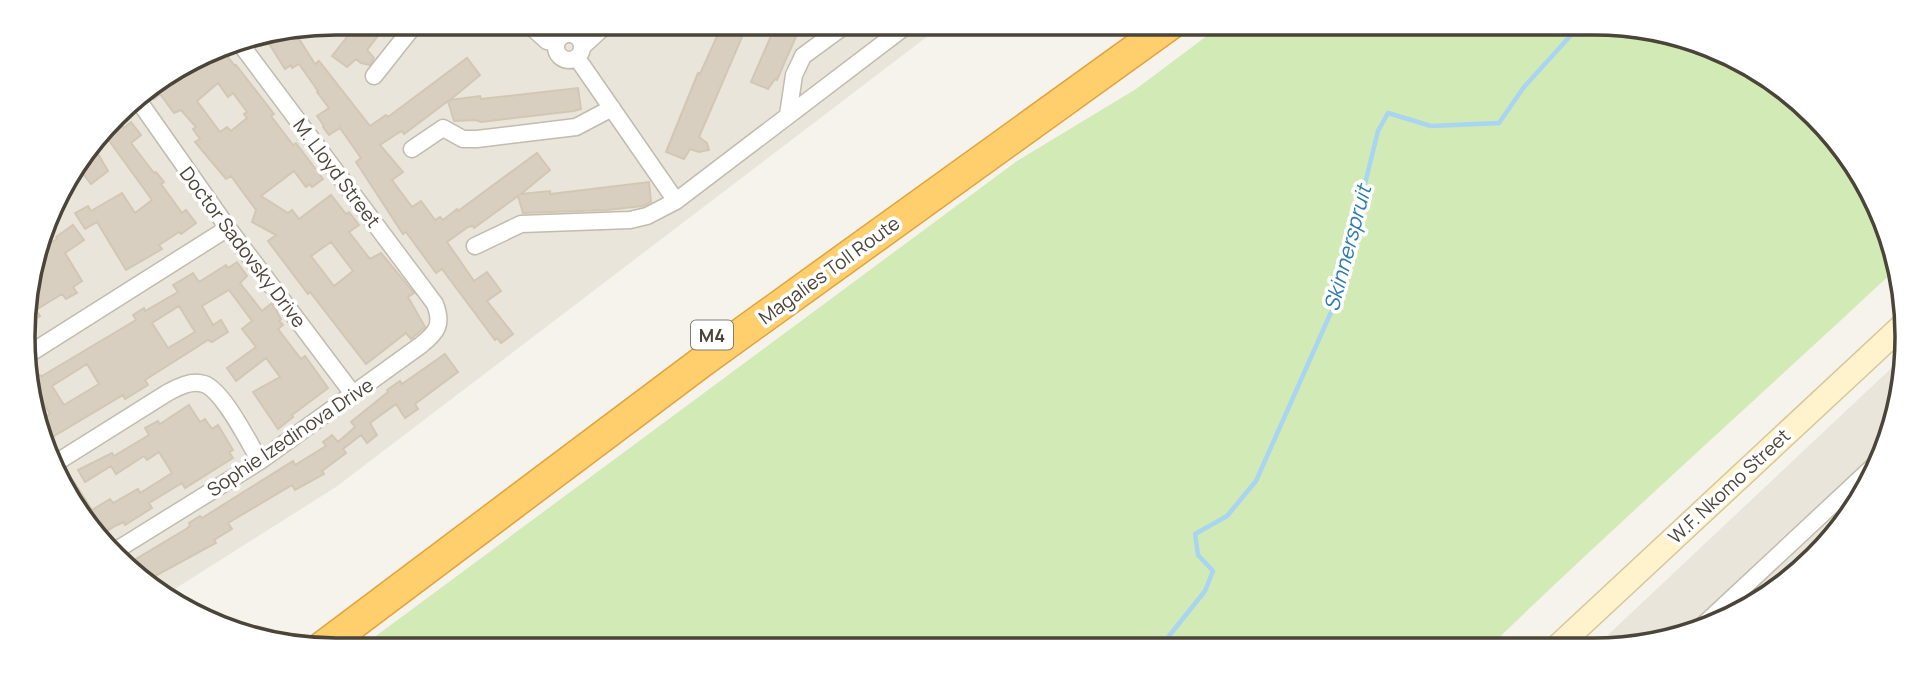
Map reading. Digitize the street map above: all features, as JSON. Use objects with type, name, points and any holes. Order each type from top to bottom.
[{"type":"highway","name":"Magalies Toll Route","points":[[313,637],[697,346],[1123,35]]},
{"type":"highway","name":"Magalies Toll Route","points":[[334,638],[703,361],[1155,35]]},
{"type":"main road","name":"W.F. Nkomo Street","points":[[1567,638],[1895,333]]},
{"type":"street","points":[[374,76],[406,35]]},
{"type":"street","points":[[540,35],[547,41],[556,43]]},
{"type":"street","points":[[556,43],[564,35],[577,46],[612,108],[676,201]]},
{"type":"street","points":[[556,43],[557,52],[570,61],[577,46],[587,35]]},
{"type":"street","points":[[577,46],[592,35]]},
{"type":"street","points":[[788,115],[794,75],[803,55],[831,35]]},
{"type":"street","points":[[475,246],[520,224],[630,220],[647,216],[676,201],[893,35]]},
{"type":"street","name":"M. Lloyd Street","points":[[245,49],[435,304]]},
{"type":"street","name":"Doctor Sadovsky Drive","points":[[142,106],[228,228],[354,394]]},
{"type":"street","points":[[412,149],[443,128],[463,139],[477,139],[576,127],[612,108]]},
{"type":"street","points":[[36,350],[228,228]]},
{"type":"street","name":"Sophie Izedinova Drive","points":[[121,547],[260,461],[431,337],[440,316],[435,304]]},
{"type":"street","points":[[61,459],[167,393],[182,385],[195,383],[206,384],[218,395],[260,461]]},
{"type":"street","points":[[1720,610],[1854,489]]},
{"type":"shaded area","points":[[929,35],[336,487],[173,590],[123,550],[97,520],[66,470],[45,415],[36,356],[36,317],[45,258],[66,203],[86,169],[123,123],[153,97],[186,75],[221,58],[258,45],[317,36]]},
{"type":"shaded area","points":[[1893,367],[1885,415],[1864,470],[1833,520],[1807,550],[1761,587],[1709,615],[1672,628],[1605,637]]},
{"type":"green space","points":[[1208,35],[1594,35],[1672,45],[1709,58],[1744,75],[1777,97],[1807,123],[1833,153],[1855,186],[1872,221],[1889,276],[1499,638],[373,638],[1017,161],[1136,89]]},
{"type":"building","points":[[349,35],[379,35],[367,50],[374,58],[370,65],[356,59],[347,67],[332,56]]},
{"type":"building","points":[[718,35],[740,35],[742,37],[699,137],[707,143],[709,150],[699,152],[690,149],[684,159],[666,152],[698,73],[700,74]]},
{"type":"building","points":[[768,35],[797,35],[777,80],[775,79],[768,89],[751,82],[771,36]]},
{"type":"building","points":[[298,38],[315,64],[319,61],[370,126],[386,115],[388,117],[467,58],[480,75],[450,100],[578,88],[581,109],[481,122],[454,121],[448,101],[404,134],[402,131],[380,145],[403,172],[392,180],[412,207],[421,201],[435,220],[440,217],[443,220],[457,209],[458,211],[537,153],[550,170],[521,194],[550,191],[550,194],[649,182],[651,202],[643,206],[607,210],[523,213],[518,196],[474,228],[468,227],[447,242],[474,281],[487,272],[501,291],[487,301],[513,334],[501,343],[497,338],[495,340],[442,269],[436,273],[406,232],[403,234],[356,162],[361,158],[340,128],[329,135],[323,127],[317,116],[329,108],[299,64],[285,69],[269,43]]},
{"type":"building","points":[[227,56],[274,114],[271,116],[293,145],[296,143],[323,179],[312,187],[310,184],[306,187],[294,171],[261,196],[288,213],[292,210],[299,219],[331,195],[359,225],[349,232],[370,259],[381,253],[414,293],[408,297],[425,327],[411,339],[406,333],[366,364],[268,241],[276,235],[252,222],[256,210],[231,176],[226,179],[195,142],[200,139],[193,129],[196,127],[181,110],[174,113],[160,94],[154,99],[153,97],[186,75]],"holes":[[[218,83],[228,97],[233,93],[247,112],[244,114],[247,118],[231,131],[227,127],[220,132],[197,101]],[[331,242],[353,271],[334,286],[311,256]]]},
{"type":"building","points":[[131,122],[141,135],[131,143],[164,182],[161,184],[182,213],[186,210],[196,223],[159,245],[162,249],[126,270],[97,222],[85,229],[75,213],[88,206],[91,211],[122,193],[135,213],[152,200],[108,140],[121,125],[124,128]]},
{"type":"building","points":[[97,153],[108,171],[91,184],[83,174]]},
{"type":"building","points":[[73,225],[84,240],[65,253],[82,281],[73,287],[77,293],[66,299],[62,294],[37,310],[45,258],[50,243],[57,239],[56,237]]},
{"type":"building","points":[[237,262],[247,276],[240,283],[262,311],[272,303],[283,325],[278,329],[301,359],[305,356],[328,388],[278,429],[253,392],[280,377],[266,358],[236,381],[227,368],[256,347],[242,329],[252,321],[229,290],[202,306],[213,325],[221,320],[228,332],[212,342],[208,340],[145,380],[148,385],[125,399],[123,395],[52,437],[46,417],[50,414],[42,401],[38,375],[42,376],[136,320],[133,315],[178,292],[173,285],[193,273],[199,282],[226,265],[228,268]],"holes":[[[179,306],[195,332],[168,348],[152,323]],[[87,364],[99,384],[64,405],[52,386]]]},
{"type":"building","points":[[445,354],[458,372],[415,404],[418,409],[405,418],[396,404],[370,423],[377,435],[367,443],[361,435],[343,449],[346,453],[322,471],[324,474],[295,490],[292,485],[228,523],[232,529],[214,540],[216,543],[154,577],[137,562],[136,559],[186,529],[190,526],[189,523],[200,516],[202,518],[293,461],[295,465],[326,446],[323,442],[332,435],[338,442],[355,427],[351,422],[388,392],[387,390],[400,381],[402,384]]},
{"type":"building","points":[[189,405],[200,422],[205,419],[212,429],[218,425],[233,450],[229,452],[233,458],[185,488],[182,483],[149,503],[152,508],[125,525],[124,522],[107,531],[97,520],[71,480],[92,510],[110,499],[113,503],[138,489],[140,493],[172,473],[159,452],[147,460],[144,456],[116,474],[111,466],[85,482],[78,470],[112,453],[114,456],[149,435],[145,428],[158,421],[160,424]]},
{"type":"waterway","name":"Skinnerspruit","points":[[1167,638],[1205,591],[1213,571],[1198,555],[1195,534],[1227,516],[1256,481],[1336,301],[1378,131],[1388,113],[1431,126],[1499,123],[1524,87],[1571,35]]}]
